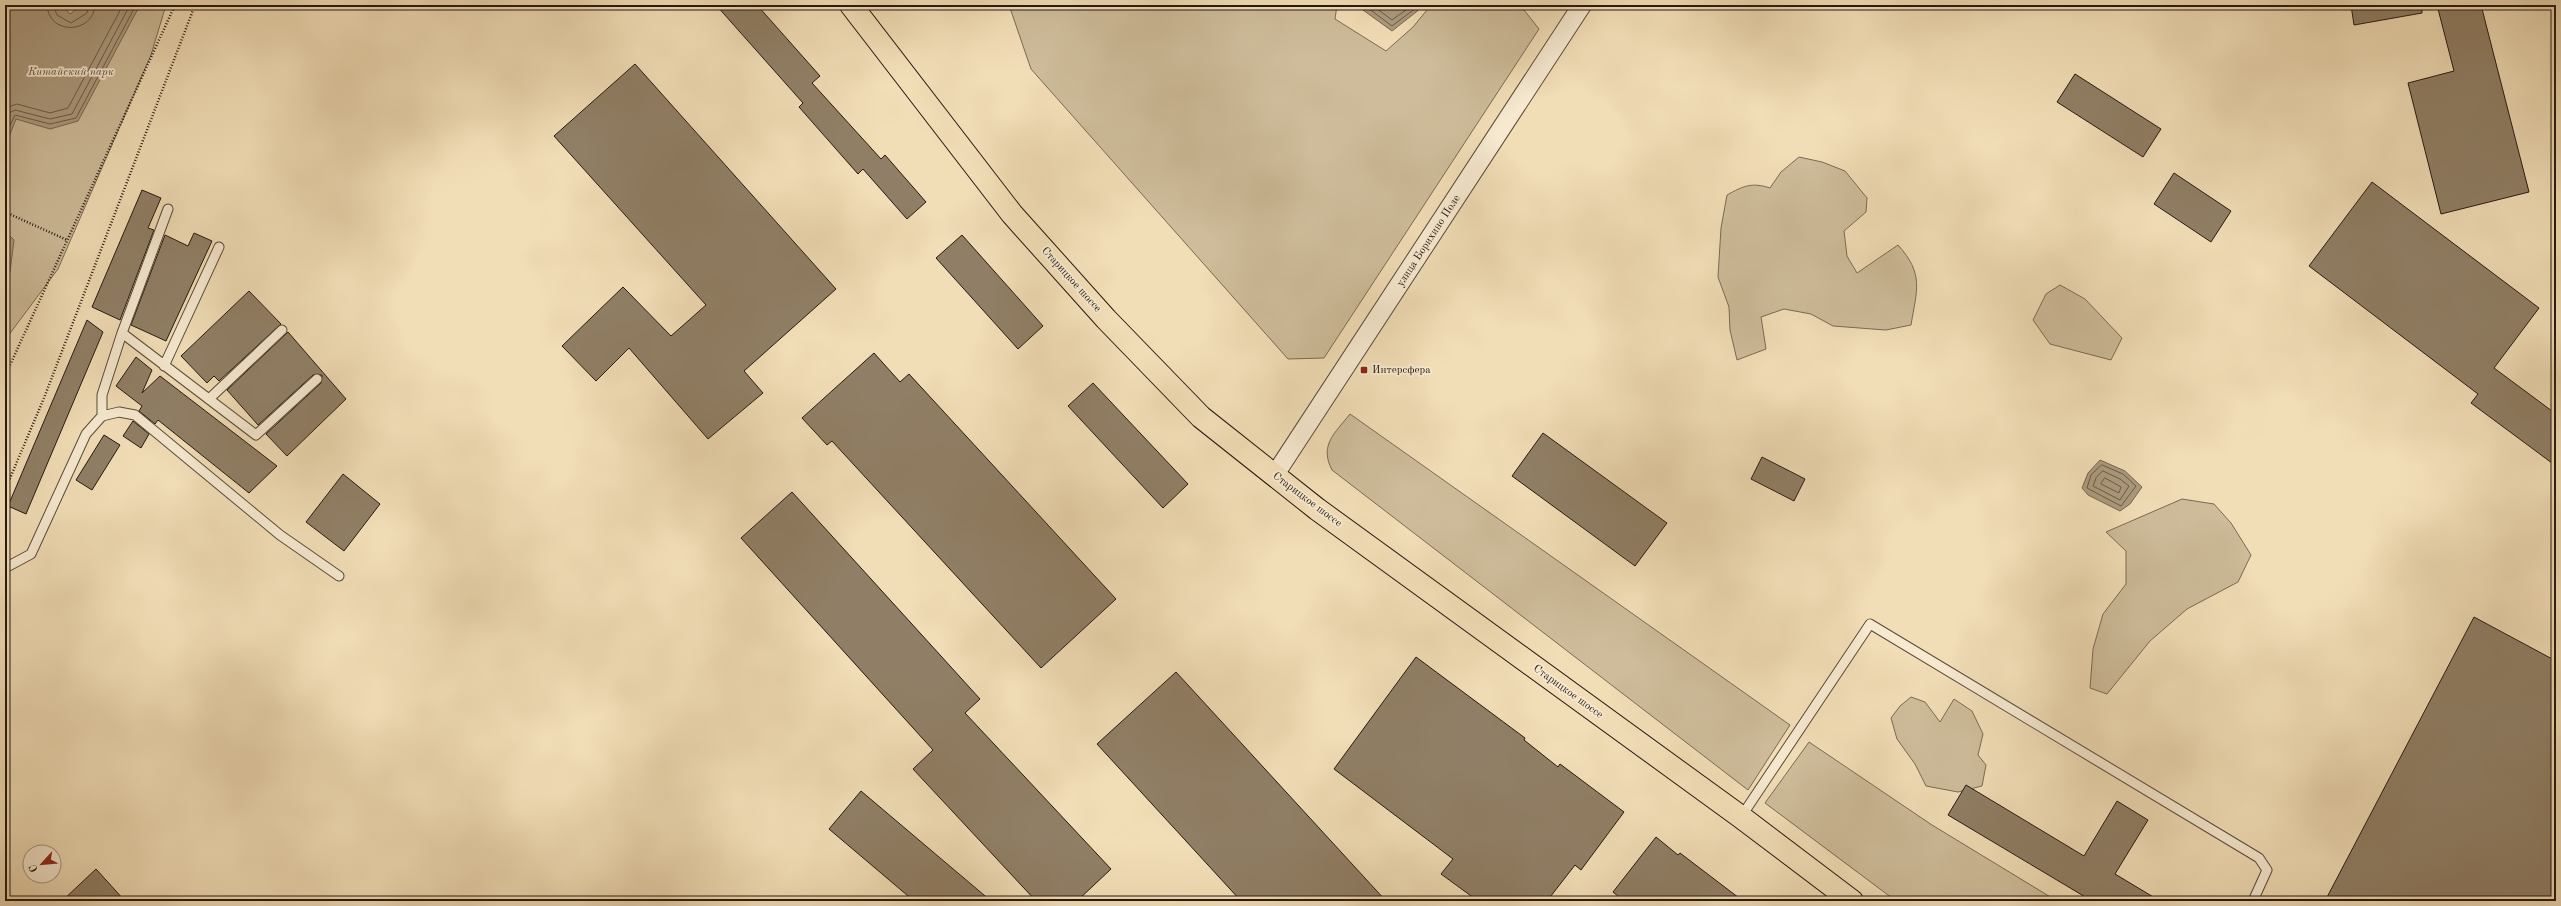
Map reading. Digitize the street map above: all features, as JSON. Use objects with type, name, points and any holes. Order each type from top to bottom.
[{"type":"main road","name":"Старицкое шоссе","points":[[850,5],[1012,214],[1059,267],[1201,417],[1274,476],[1741,817],[1852,901]]},
{"type":"street","name":"улица Борихино Поле","points":[[1274,476],[1582,5]]},
{"type":"lane","points":[[102,416],[102,395],[122,333],[168,209]]},
{"type":"lane","points":[[164,366],[219,247]]},
{"type":"lane","points":[[209,399],[282,330]]},
{"type":"lane","points":[[122,333],[256,435],[317,379]]},
{"type":"lane","points":[[5,568],[31,554],[86,434],[102,416],[119,412],[135,415],[280,535],[340,576]]},
{"type":"lane","points":[[1741,817],[1870,624],[2259,858],[2267,870],[2253,901]]},
{"type":"path","points":[[5,376],[175,5]]},
{"type":"path","points":[[5,490],[44,398],[195,5]]},
{"type":"path","points":[[5,212],[67,240]]},
{"type":"green space","name":"Китайский парк","points":[[5,5],[166,5],[151,55],[58,269],[5,340]]},
{"type":"green space","points":[[1009,5],[1337,5],[1335,19],[1386,51],[1413,27],[1431,5],[1520,5],[1539,29],[1324,358],[1288,359],[1031,69]]},
{"type":"green space","points":[[1799,157],[1822,162],[1845,171],[1867,198],[1866,212],[1844,231],[1847,256],[1857,273],[1898,245],[1906,255],[1912,265],[1916,282],[1915,301],[1911,325],[1886,330],[1833,326],[1811,314],[1784,309],[1761,317],[1766,349],[1737,360],[1730,330],[1729,307],[1718,277],[1721,228],[1727,195],[1738,189],[1753,185],[1770,188],[1781,172]]},
{"type":"green space","points":[[2060,285],[2085,299],[2122,338],[2111,360],[2050,344],[2033,320],[2046,294]]},
{"type":"green space","points":[[1350,414],[1790,725],[1748,790],[1332,470],[1328,461],[1328,446],[1334,433]]},
{"type":"green space","points":[[2182,499],[2214,504],[2231,523],[2251,555],[2238,582],[2187,609],[2150,641],[2107,694],[2090,688],[2093,649],[2103,614],[2126,584],[2126,551],[2106,532]]},
{"type":"green space","points":[[1911,697],[1925,702],[1940,722],[1954,699],[1972,711],[1983,734],[1978,755],[1986,765],[1982,786],[1958,792],[1926,786],[1915,764],[1897,739],[1891,718],[1900,706]]},
{"type":"green space","points":[[1809,742],[1932,825],[2057,901],[1896,901],[1765,803]]},
{"type":"water","points":[[5,5],[62,5],[70,14],[82,5],[140,5],[78,121],[50,129],[16,119],[5,147]]},
{"type":"water","points":[[1362,5],[1425,5],[1392,31],[1363,10]]},
{"type":"water","points":[[5,231],[14,240],[10,272],[5,282]]},
{"type":"water","points":[[2100,460],[2125,471],[2142,487],[2130,504],[2120,511],[2088,495],[2082,488],[2088,473]]},
{"type":"building","points":[[716,5],[757,5],[820,76],[812,83],[881,159],[885,155],[926,202],[907,219],[863,169],[858,174],[799,107],[803,103]]},
{"type":"building","points":[[2351,5],[2422,5],[2422,13],[2354,25]]},
{"type":"building","points":[[2437,5],[2481,5],[2529,192],[2441,214],[2408,83],[2454,71]]},
{"type":"building","points":[[635,64],[836,289],[744,371],[763,393],[708,439],[629,348],[596,381],[562,346],[623,287],[671,336],[706,305],[554,136]]},
{"type":"building","points":[[2075,74],[2161,129],[2143,157],[2057,102]]},
{"type":"building","points":[[2174,173],[2231,211],[2211,242],[2154,204]]},
{"type":"building","points":[[2372,182],[2539,308],[2494,368],[2556,414],[2556,466],[2471,403],[2478,394],[2309,266]]},
{"type":"building","points":[[142,190],[161,198],[148,228],[154,230],[120,320],[92,307]]},
{"type":"building","points":[[194,233],[212,241],[166,341],[131,325],[165,235],[188,246]]},
{"type":"building","points":[[962,235],[1043,326],[1018,349],[936,258]]},
{"type":"building","points":[[249,291],[281,324],[219,381],[214,376],[207,383],[181,356]]},
{"type":"building","points":[[87,320],[103,332],[26,514],[8,506]]},
{"type":"building","points":[[288,332],[346,399],[287,456],[266,434],[321,383],[322,375],[313,375],[258,425],[227,390]]},
{"type":"building","points":[[874,353],[900,382],[909,374],[1116,599],[1041,668],[832,441],[827,445],[802,418]]},
{"type":"building","points":[[136,357],[152,370],[142,393],[160,376],[277,466],[249,493],[158,420],[155,424],[139,411],[142,406],[116,386]]},
{"type":"building","points":[[1093,383],[1188,484],[1163,508],[1068,406]]},
{"type":"building","points":[[133,421],[149,434],[141,448],[123,436]]},
{"type":"building","points":[[1543,433],[1667,523],[1635,566],[1512,476]]},
{"type":"building","points":[[104,435],[120,445],[92,490],[76,480]]},
{"type":"building","points":[[1762,457],[1805,479],[1794,501],[1751,479]]},
{"type":"building","points":[[343,474],[380,504],[344,551],[306,522]]},
{"type":"building","points":[[792,492],[980,699],[965,713],[1111,869],[1077,901],[1036,901],[913,769],[933,750],[741,538]]},
{"type":"building","points":[[2474,617],[2556,661],[2556,901],[2325,901]]},
{"type":"building","points":[[1416,657],[1525,738],[1524,740],[1558,767],[1560,764],[1624,812],[1581,870],[1575,865],[1547,901],[1478,901],[1441,874],[1453,859],[1334,769]]},
{"type":"building","points":[[1176,672],[1386,901],[1241,901],[1097,744]]},
{"type":"building","points":[[1966,785],[2084,856],[2117,801],[2148,820],[2115,874],[2160,901],[2092,901],[1948,815]]},
{"type":"building","points":[[861,791],[991,901],[914,901],[829,829]]},
{"type":"building","points":[[1656,837],[1678,855],[1680,853],[1743,901],[1624,901],[1613,892]]},
{"type":"building","points":[[96,869],[125,901],[62,901]]},
{"type":"place","name":"Интерсфера","points":[[1364,370]]}]
